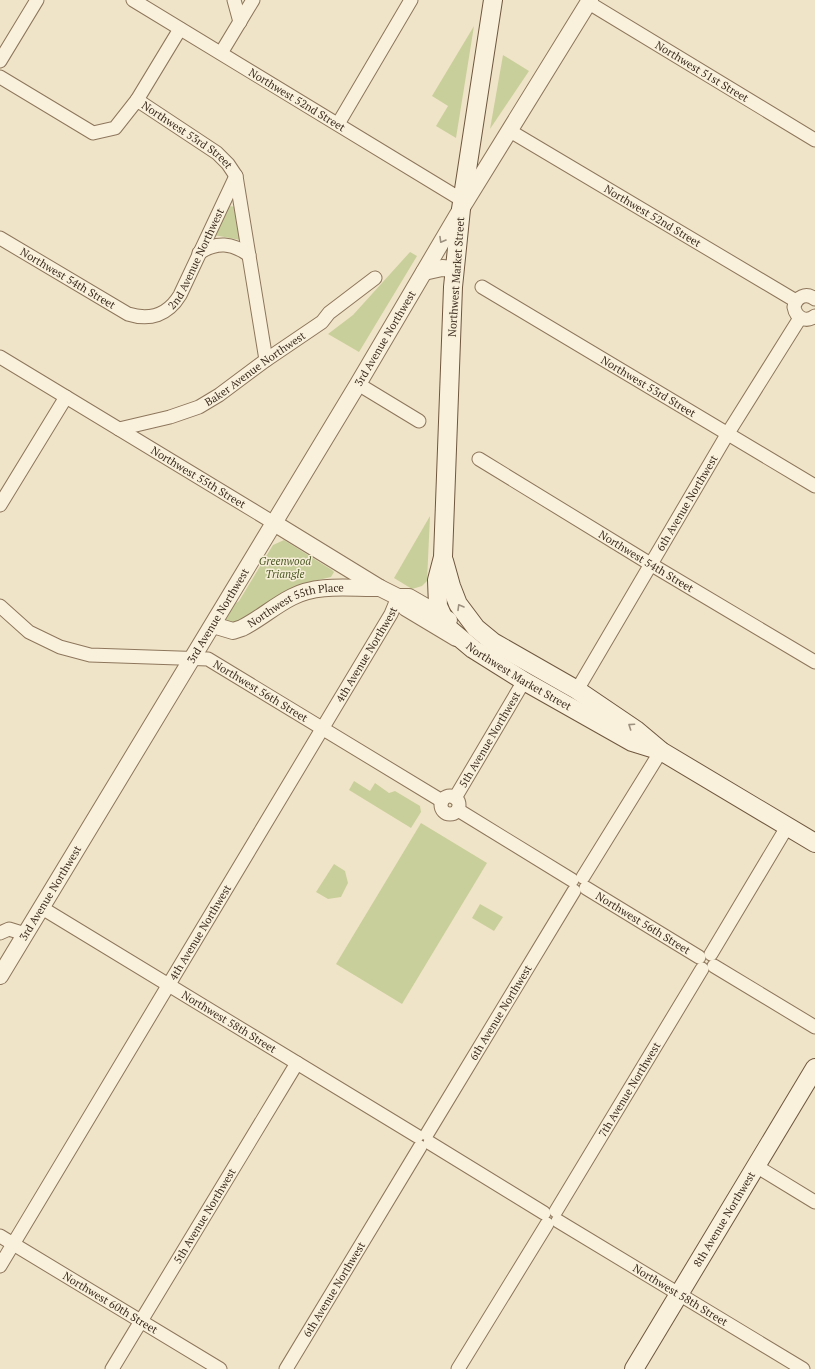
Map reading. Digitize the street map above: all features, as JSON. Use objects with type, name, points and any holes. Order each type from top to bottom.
[{"type":"main road","name":"Northwest Market Street","points":[[493,0],[461,204],[454,269],[443,557],[437,580],[438,606],[448,628],[473,648],[524,681],[632,742],[660,751]]},
{"type":"main road","name":"Northwest Market Street","points":[[443,557],[451,586],[466,617],[476,628],[507,650],[577,690],[636,730],[660,751],[815,843]]},
{"type":"main road","name":"8th Avenue Northwest","points":[[634,1369],[815,1068]]},
{"type":"street","points":[[0,62],[37,0]]},
{"type":"street","name":"Northwest 52nd Street","points":[[133,0],[338,124],[461,204]]},
{"type":"street","points":[[151,0],[156,14]]},
{"type":"street","points":[[234,0],[240,22]]},
{"type":"street","points":[[221,53],[253,0]]},
{"type":"street","points":[[338,124],[411,0]]},
{"type":"street","name":"3rd Avenue Northwest","points":[[0,976],[358,384],[424,272],[461,204],[510,131],[590,1]]},
{"type":"street","name":"Northwest 51st Street","points":[[590,1],[815,140]]},
{"type":"street","points":[[137,100],[180,29]]},
{"type":"street","name":"Northwest 53rd Street","points":[[0,78],[82,128],[93,133],[115,128],[137,100],[217,153],[228,164],[236,176],[266,360]]},
{"type":"street","name":"Northwest 52nd Street","points":[[510,131],[796,301]]},
{"type":"street","name":"3rd Avenue Northwest","points":[[468,165],[476,166],[496,152]]},
{"type":"street","name":"2nd Avenue Northwest","points":[[137,317],[161,314],[172,307],[180,295],[236,176]]},
{"type":"street","name":"Northwest 54th Street","points":[[0,238],[120,309],[137,317]]},
{"type":"street","points":[[199,254],[214,245],[223,244],[240,249],[249,255]]},
{"type":"street","points":[[424,272],[442,268],[454,269]]},
{"type":"street","name":"Baker Avenue Northwest","points":[[120,429],[170,417],[199,407],[219,395],[266,360],[322,322],[329,313],[375,278]]},
{"type":"street","name":"Northwest 53rd Street","points":[[482,287],[815,486]]},
{"type":"street","points":[[814,297],[804,296],[796,301],[795,312],[800,318],[808,320],[815,316]]},
{"type":"street","name":"6th Avenue Northwest","points":[[577,690],[652,565],[728,433],[800,318]]},
{"type":"street","name":"Northwest 55th Street","points":[[0,357],[380,588],[398,597],[409,597],[443,616],[478,640],[507,650]]},
{"type":"street","points":[[358,384],[419,421]]},
{"type":"street","points":[[0,505],[66,397]]},
{"type":"street","name":"Northwest 54th Street","points":[[479,459],[652,565],[815,662]]},
{"type":"street","name":"Northwest 55th Place","points":[[213,625],[233,631],[242,628],[293,596],[310,591],[338,587],[358,589],[380,588]]},
{"type":"street","name":"Northwest 55th Street","points":[[398,597],[406,608],[473,648]]},
{"type":"street","name":"4th Avenue Northwest","points":[[0,1266],[392,614],[398,597]]},
{"type":"street","name":"Northwest 56th Street","points":[[0,606],[29,632],[60,647],[90,655],[208,659],[442,801],[442,810],[446,814],[453,814],[456,804],[579,884],[815,1027]]},
{"type":"street","name":"5th Avenue Northwest","points":[[456,804],[524,681]]},
{"type":"street","name":"6th Avenue Northwest","points":[[286,1369],[660,751]]},
{"type":"street","name":"7th Avenue Northwest","points":[[458,1369],[707,962],[787,827]]},
{"type":"street","name":"Northwest 58th Street","points":[[42,908],[803,1369]]},
{"type":"street","points":[[0,932],[9,929],[25,934]]},
{"type":"street","name":"5th Avenue Northwest","points":[[112,1369],[297,1063]]},
{"type":"street","points":[[756,1166],[815,1202]]},
{"type":"street","name":"Northwest 60th Street","points":[[0,1236],[220,1369]]},
{"type":"green space","points":[[474,26],[456,138],[436,126],[448,106],[432,96]]},
{"type":"green space","points":[[503,55],[529,71],[490,129]]},
{"type":"green space","points":[[229,206],[236,207],[240,240],[214,235]]},
{"type":"green space","points":[[410,252],[417,256],[359,352],[328,334],[353,315]]},
{"type":"green space","points":[[430,516],[427,581],[422,586],[412,589],[394,578]]},
{"type":"green space","name":"Greenwood Triangle","points":[[284,540],[332,570],[334,572],[331,577],[306,583],[286,592],[243,625],[224,621],[232,606],[239,601],[273,545]]},
{"type":"green space","points":[[354,781],[370,791],[375,783],[389,793],[395,791],[420,806],[421,812],[411,828],[349,790]]},
{"type":"green space","points":[[421,823],[487,863],[402,1004],[336,964]]},
{"type":"green space","points":[[334,864],[345,871],[348,883],[341,897],[328,899],[316,892]]},
{"type":"green space","points":[[480,904],[503,917],[494,931],[472,918]]}]
